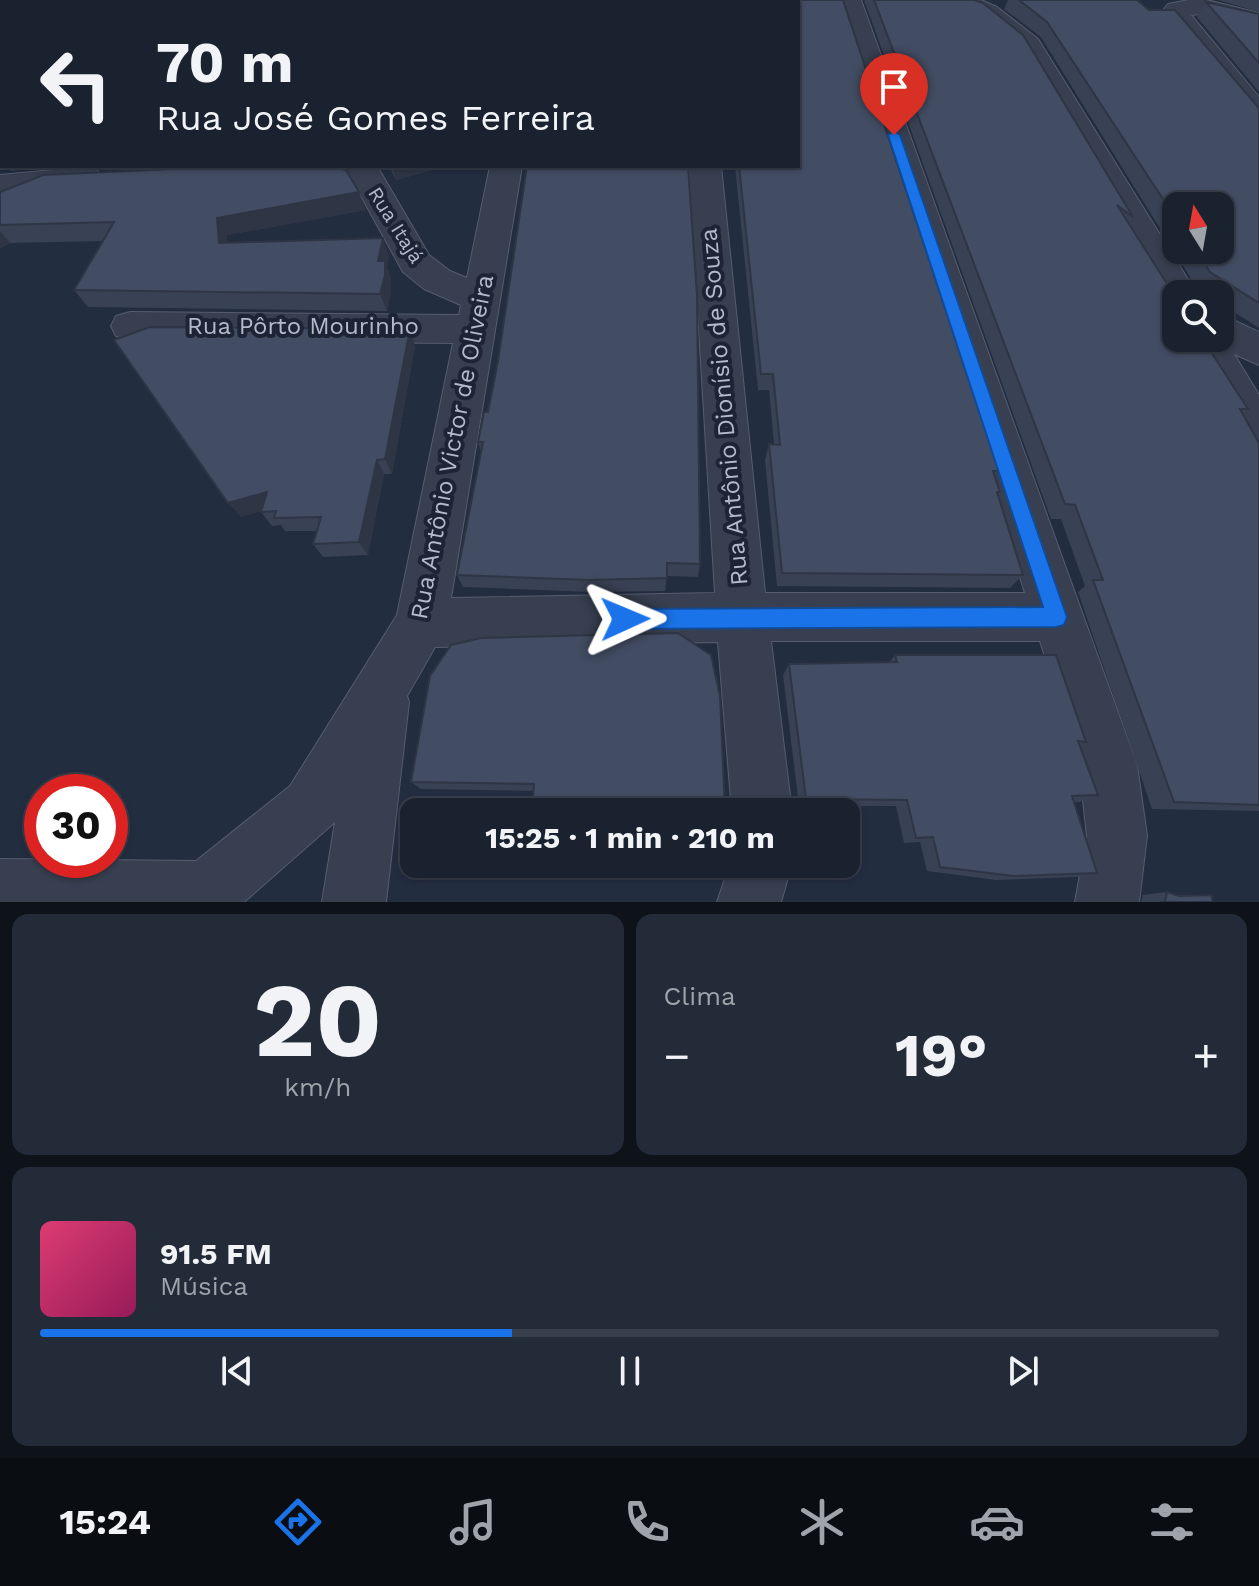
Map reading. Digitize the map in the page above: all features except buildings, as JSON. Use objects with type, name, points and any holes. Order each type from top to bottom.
[{"type":"street","points":[[849,0],[1108,765],[1117,836],[1107,902]]},
{"type":"street","points":[[959,0],[988,12],[1029,45],[1170,280]]},
{"type":"street","points":[[1259,21],[1201,6],[1177,9],[1179,20],[1259,116]]},
{"type":"street","points":[[249,171],[316,168]]},
{"type":"street","name":"Rua Itajá","points":[[361,168],[416,263],[478,314]]},
{"type":"street","name":"Rua Antônio Victor de Oliveira","points":[[0,890],[207,892],[311,807],[421,623],[506,168]]},
{"type":"street","name":"Rua Antônio Dionísio de Souza","points":[[705,168],[742,617],[762,798]]},
{"type":"street","points":[[10,183],[122,176]]},
{"type":"street","name":"Rua Pôrto Mourinho","points":[[130,326],[478,314]]},
{"type":"street","points":[[1234,336],[1259,350]]},
{"type":"street","points":[[1212,352],[1259,432]]},
{"type":"street","points":[[421,623],[742,617],[1056,617]]},
{"type":"street","points":[[354,902],[385,684]]},
{"type":"street","points":[[749,902],[757,878]]},
{"type":"route","points":[[625,619],[1056,617],[894,135]]}]
